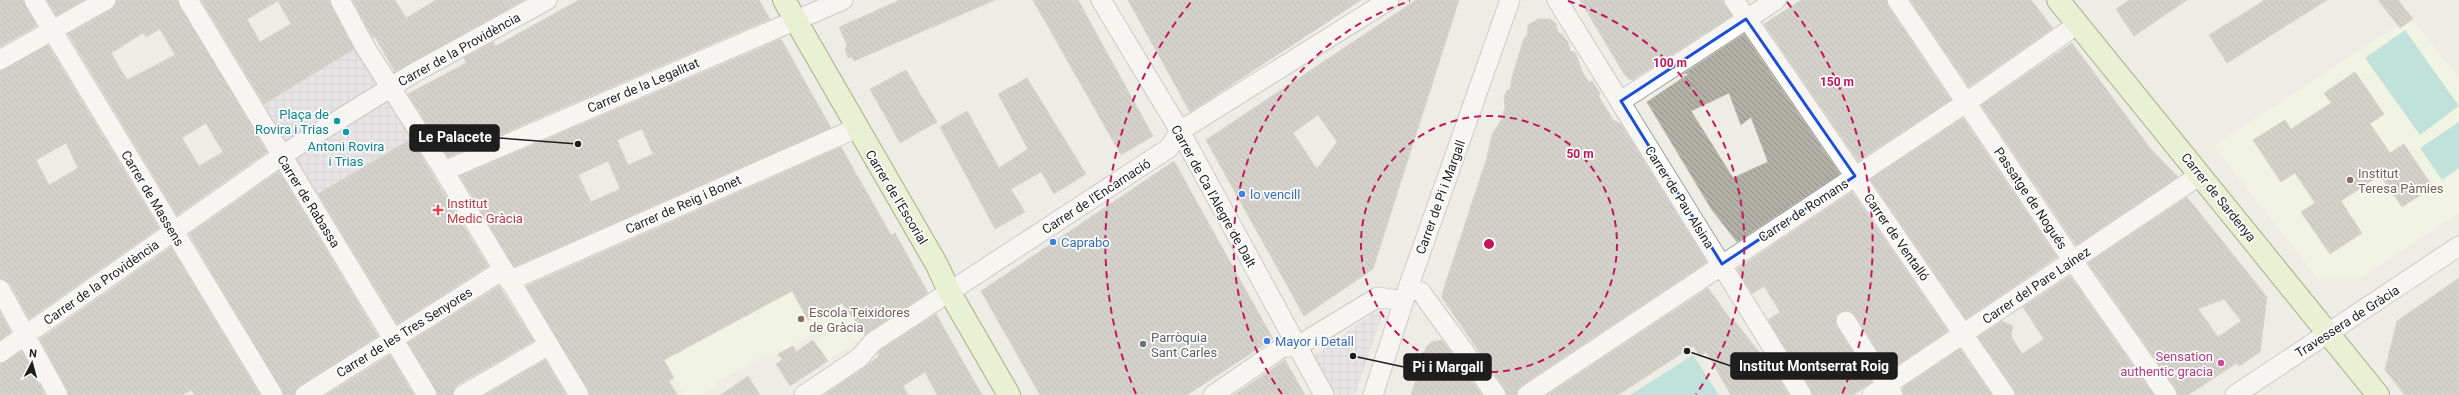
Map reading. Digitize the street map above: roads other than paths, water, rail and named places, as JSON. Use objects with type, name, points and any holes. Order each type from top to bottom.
[{"type":"street","name":"Carrer de Massens","points":[[34,0],[273,395]]},
{"type":"street","points":[[0,60],[106,0]]},
{"type":"street","name":"Carrer de Rabassa","points":[[188,0],[427,395]]},
{"type":"street","points":[[340,0],[366,47],[444,171],[579,395]]},
{"type":"street","name":"Carrer de la Providència","points":[[391,87],[547,0]]},
{"type":"street","name":"Carrer de l'Escorial","points":[[784,0],[937,264],[950,293],[1009,395]]},
{"type":"street","name":"Carrer de la Legalitat","points":[[444,171],[843,0]]},
{"type":"street","name":"Carrer de Ca l'Alegre de Dalt","points":[[1101,0],[1180,131],[1301,344],[1324,395]]},
{"type":"street","name":"Carrer de l'Encarnació","points":[[804,395],[859,358],[873,342],[950,293],[1168,148],[1180,131],[1389,0]]},
{"type":"street","name":"Carrer de Pi i Margall","points":[[1373,395],[1405,294],[1510,0]]},
{"type":"street","name":"Carrer de Pau Alsina","points":[[1557,0],[1802,395]]},
{"type":"street","name":"Carrer de Ventalló","points":[[1734,0],[2005,395]]},
{"type":"street","points":[[1621,101],[1776,0]]},
{"type":"street","name":"Passatge de Nogués","points":[[1897,0],[2073,261],[2167,395]]},
{"type":"street","name":"Carrer de Sardenya","points":[[2058,0],[2378,395]]},
{"type":"street","name":"Carrer de Romans","points":[[1527,395],[1967,102],[2078,24]]},
{"type":"street","points":[[281,156],[391,87]]},
{"type":"street","name":"Carrer de Reig i Bonet","points":[[506,276],[857,128]]},
{"type":"street","name":"Carrer de la Providència","points":[[0,353],[281,156]]},
{"type":"street","name":"Carrer del Pare Laínez","points":[[1884,392],[1964,334],[2200,175]]},
{"type":"street","name":"Travessera de Gràcia","points":[[2235,395],[2459,246]]},
{"type":"street","name":"Carrer de les Tres Senyores","points":[[305,395],[393,339],[506,276]]},
{"type":"street","points":[[0,289],[58,395]]},
{"type":"street","points":[[1213,395],[1283,347],[1301,344],[1378,297],[1421,292],[1496,395]]},
{"type":"street","points":[[1846,321],[1884,392]]},
{"type":"street","points":[[463,395],[549,346]]},
{"type":"place","name":"Plaça de Rovira i Trias","points":[[337,121]]},
{"type":"place","name":"Antoni Rovira i Trias","points":[[346,132]]},
{"type":"place","name":"Le Palacete","points":[[578,144]]},
{"type":"place","name":"Institut Teresa Pàmies","points":[[2350,180]]},
{"type":"place","name":"lo vencill","points":[[1242,194]]},
{"type":"place","name":"Institut Medic Gràcia","points":[[438,210]]},
{"type":"place","name":"Caprabo","points":[[1053,242]]},
{"type":"place","name":"Escola Teixidores de Gràcia","points":[[801,319]]},
{"type":"place","name":"Mayor i Detall","points":[[1267,341]]},
{"type":"place","name":"Parròquia Sant Carles","points":[[1143,344]]},
{"type":"place","name":"Institut Montserrat Roig","points":[[1687,351]]},
{"type":"place","name":"Pi i Margall","points":[[1353,356]]},
{"type":"place","name":"Sensation authentic gracia","points":[[2221,363]]}]
